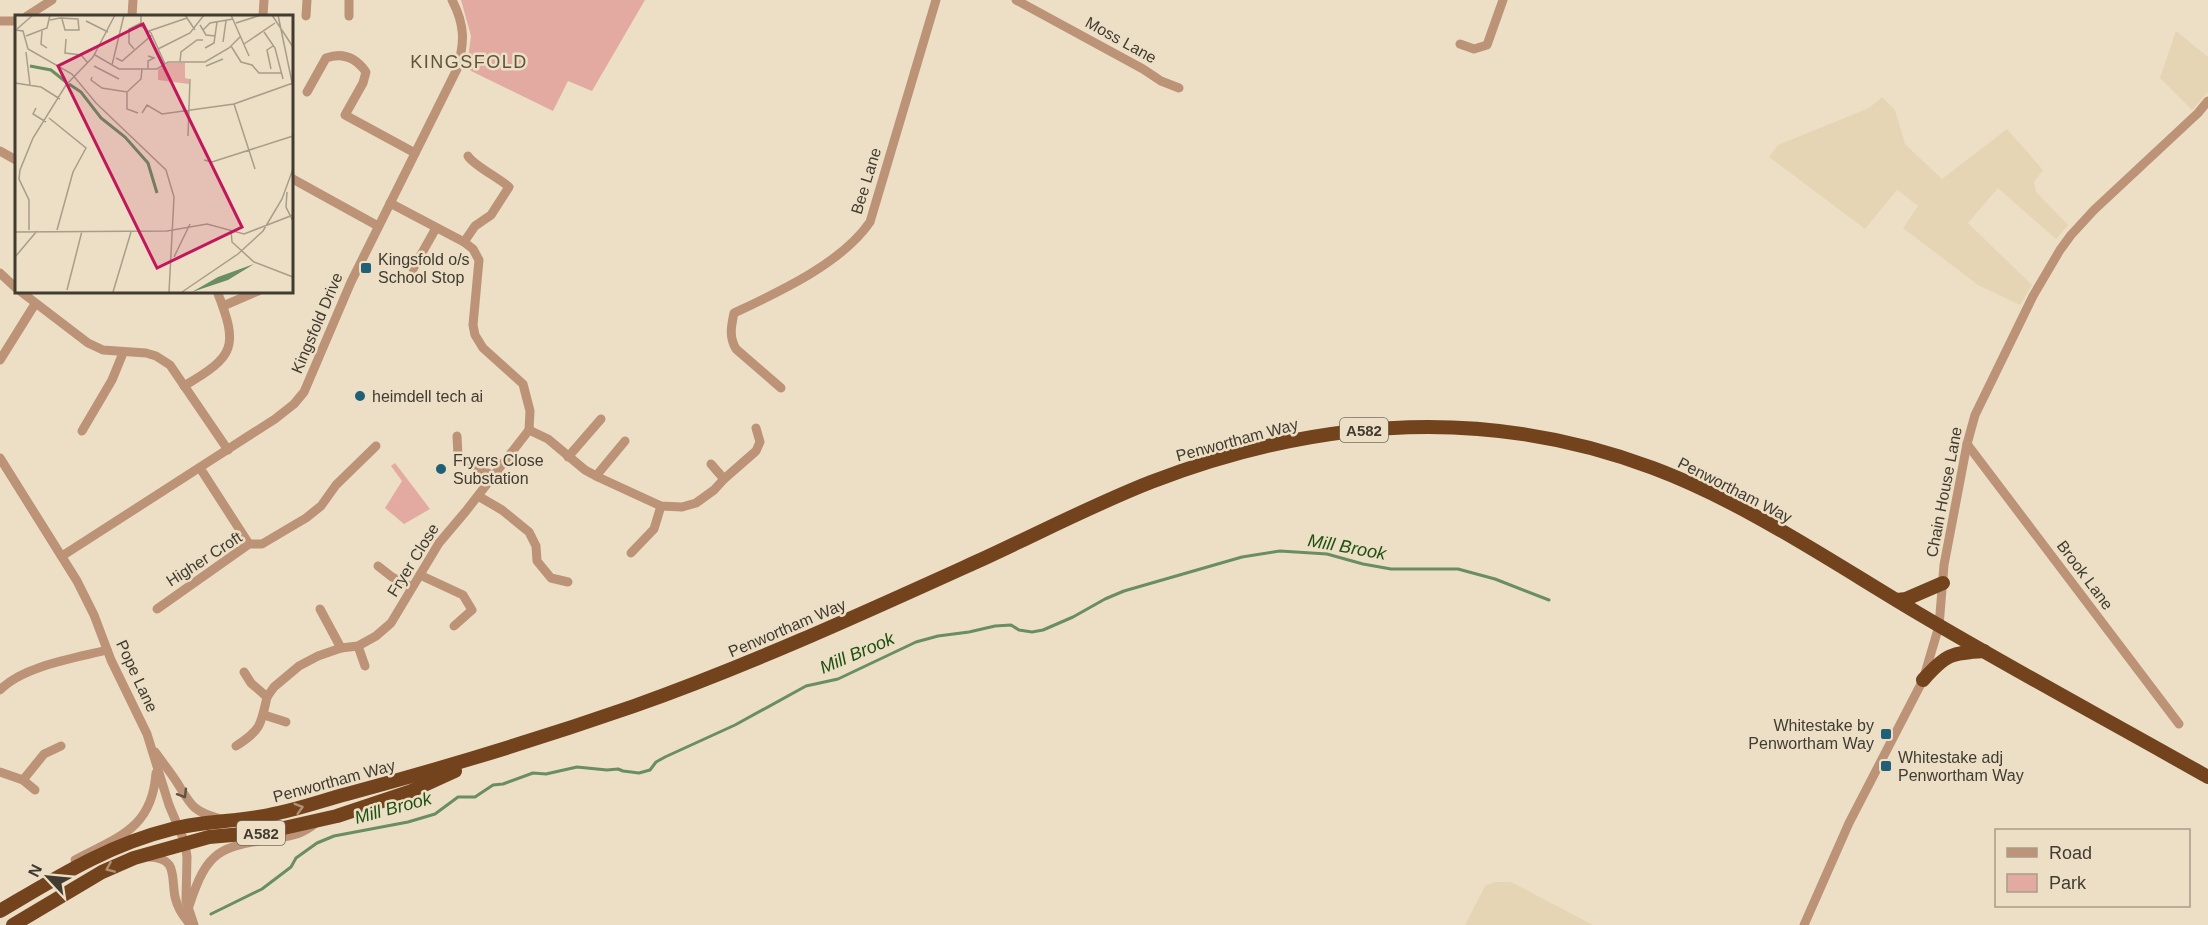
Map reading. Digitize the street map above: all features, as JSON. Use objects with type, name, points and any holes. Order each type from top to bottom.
[{"type":"highway","name":"Penwortham Way","points":[[179,827],[282,813],[495,753],[703,681],[818,634],[1149,483],[1221,459],[1291,440],[1386,426],[1445,425],[1501,430],[1578,444],[1657,469],[1739,507],[1940,626],[2208,777]]},
{"type":"highway","points":[[1897,600],[1906,599],[1943,583]]},
{"type":"highway","points":[[1923,680],[1938,663],[1954,653],[1984,651]]},
{"type":"highway","name":"Penwortham Way","points":[[185,843],[209,837],[266,832],[321,820],[409,792],[495,753]]},
{"type":"highway","name":"A582","points":[[0,911],[93,856],[139,838],[179,827]]},
{"type":"highway","name":"A582","points":[[13,925],[102,872],[134,858],[185,843]]},
{"type":"street","points":[[29,15],[52,0]]},
{"type":"street","points":[[132,15],[133,0]]},
{"type":"street","points":[[263,15],[264,0]]},
{"type":"street","points":[[306,16],[307,0]]},
{"type":"street","points":[[349,16],[350,0]]},
{"type":"street","name":"Kingsfold Drive","points":[[62,556],[275,419],[294,404],[304,392],[351,282],[457,69],[464,47],[464,33],[452,0]]},
{"type":"street","name":"Bee Lane","points":[[781,388],[736,349],[731,341],[734,313],[764,299],[826,263],[862,234],[870,222],[936,0]]},
{"type":"street","name":"Moss Lane","points":[[1016,0],[1161,81],[1179,88]]},
{"type":"street","points":[[1460,44],[1474,49],[1487,45],[1503,0]]},
{"type":"street","points":[[307,92],[326,58],[346,55],[361,65],[366,72],[363,83],[345,115],[415,153]]},
{"type":"street","name":"Chain House Lane","points":[[1804,925],[1849,823],[1923,680],[1940,626],[1946,554],[1967,444],[1975,415],[2033,296],[2060,250],[2094,210],[2208,101]]},
{"type":"street","points":[[2198,113],[2208,118]]},
{"type":"street","points":[[0,151],[15,159]]},
{"type":"street","points":[[464,242],[475,226],[491,215],[509,187],[471,161],[468,156]]},
{"type":"street","points":[[293,183],[378,226]]},
{"type":"street","points":[[390,203],[473,249],[478,260],[473,326],[475,335],[483,348],[523,384],[530,411],[530,430],[548,439],[568,457],[596,476],[660,506],[682,507],[696,503],[714,490],[724,478],[756,451],[760,441],[756,428]]},
{"type":"street","points":[[413,269],[436,228]]},
{"type":"street","points":[[0,273],[15,287]]},
{"type":"street","points":[[21,292],[88,343],[103,350],[123,353],[134,351],[156,356],[170,365],[228,450]]},
{"type":"street","points":[[184,386],[213,369],[228,352],[231,339],[217,292]]},
{"type":"street","points":[[223,306],[256,292]]},
{"type":"street","points":[[0,360],[35,303]]},
{"type":"street","points":[[81,431],[112,380],[123,353]]},
{"type":"street","points":[[568,457],[601,419]]},
{"type":"street","name":"Fryer Close","points":[[267,697],[274,687],[299,666],[341,648],[358,646],[391,624],[439,543],[530,430]]},
{"type":"street","points":[[457,436],[458,456]]},
{"type":"street","points":[[596,476],[625,441]]},
{"type":"street","name":"Brook Lane","points":[[1967,444],[2179,724]]},
{"type":"street","name":"Higher Croft","points":[[157,609],[249,544],[262,544],[306,518],[321,506],[336,485],[376,446]]},
{"type":"street","points":[[458,456],[493,476]]},
{"type":"street","points":[[449,464],[458,456]]},
{"type":"street","name":"Pope Lane","points":[[0,458],[62,556],[94,615],[107,650],[147,734],[169,805],[185,843],[188,909],[192,925]]},
{"type":"street","points":[[711,464],[724,478]]},
{"type":"street","points":[[200,468],[249,544]]},
{"type":"street","points":[[478,496],[502,510],[529,532],[536,546],[537,561],[551,579],[568,582]]},
{"type":"street","points":[[630,553],[654,529],[660,506]]},
{"type":"street","points":[[378,566],[392,577],[412,587]]},
{"type":"street","points":[[420,575],[463,595],[472,610],[454,626]]},
{"type":"street","points":[[320,609],[341,648]]},
{"type":"street","points":[[358,646],[365,666]]},
{"type":"street","points":[[2,685],[30,672],[107,650]]},
{"type":"street","points":[[236,746],[254,735],[264,715],[267,697],[251,683],[244,672]]},
{"type":"street","points":[[264,715],[286,722]]},
{"type":"street","points":[[23,780],[44,754],[61,746]]},
{"type":"street","points":[[152,748],[186,800],[208,815],[229,821]]},
{"type":"street","points":[[28,895],[42,880],[58,869],[132,830],[142,818],[150,802],[155,788],[157,767]]},
{"type":"street","points":[[0,772],[23,780],[35,790]]},
{"type":"street","points":[[188,909],[205,867],[217,853],[237,844],[302,834],[321,820]]},
{"type":"street","points":[[134,858],[158,858],[167,862],[173,873],[177,902],[192,925]]},
{"type":"shaded area","points":[[2176,31],[2208,57],[2208,92],[2192,110],[2160,78]]},
{"type":"shaded area","points":[[1882,97],[1895,110],[1905,144],[1942,179],[2007,129],[2043,170],[2034,182],[2036,192],[2068,225],[2056,239],[1998,188],[1968,223],[2032,285],[2020,305],[1978,285],[1903,228],[1918,206],[1897,190],[1865,229],[1769,157],[1778,145],[1869,108]]},
{"type":"shaded area","points":[[1495,882],[1511,882],[1593,925],[1465,925],[1485,886]]},
{"type":"green space","points":[[461,0],[645,0],[592,91],[568,81],[553,111],[471,71],[467,66],[471,36]]},
{"type":"green space","points":[[395,463],[430,509],[404,524],[385,508],[402,481],[391,466]]},
{"type":"waterway","name":"Mill Brook","points":[[211,914],[262,889],[291,867],[296,858],[317,843],[334,836],[408,822],[435,814],[458,797],[475,797],[493,785],[503,784],[533,773],[546,774],[577,767],[618,769],[639,773],[650,770],[656,762],[665,757],[735,725],[806,686],[838,679],[916,642],[995,626],[1011,625],[1019,630],[1032,632],[1043,630],[1124,591],[1242,557],[1280,551],[1327,554],[1391,569],[1458,569],[1495,579],[1549,600]]},
{"type":"place","name":"Kingsfold o/s School Stop","points":[[366,268]]},
{"type":"place","name":"heimdell tech ai","points":[[360,396]]},
{"type":"place","name":"Fryers Close Substation","points":[[441,469]]},
{"type":"place","name":"Whitestake by Penwortham Way","points":[[1886,734]]},
{"type":"place","name":"Whitestake adj Penwortham Way","points":[[1886,766]]},
{"type":"district","name":"KINGSFOLD","points":[[469,62]]}]
